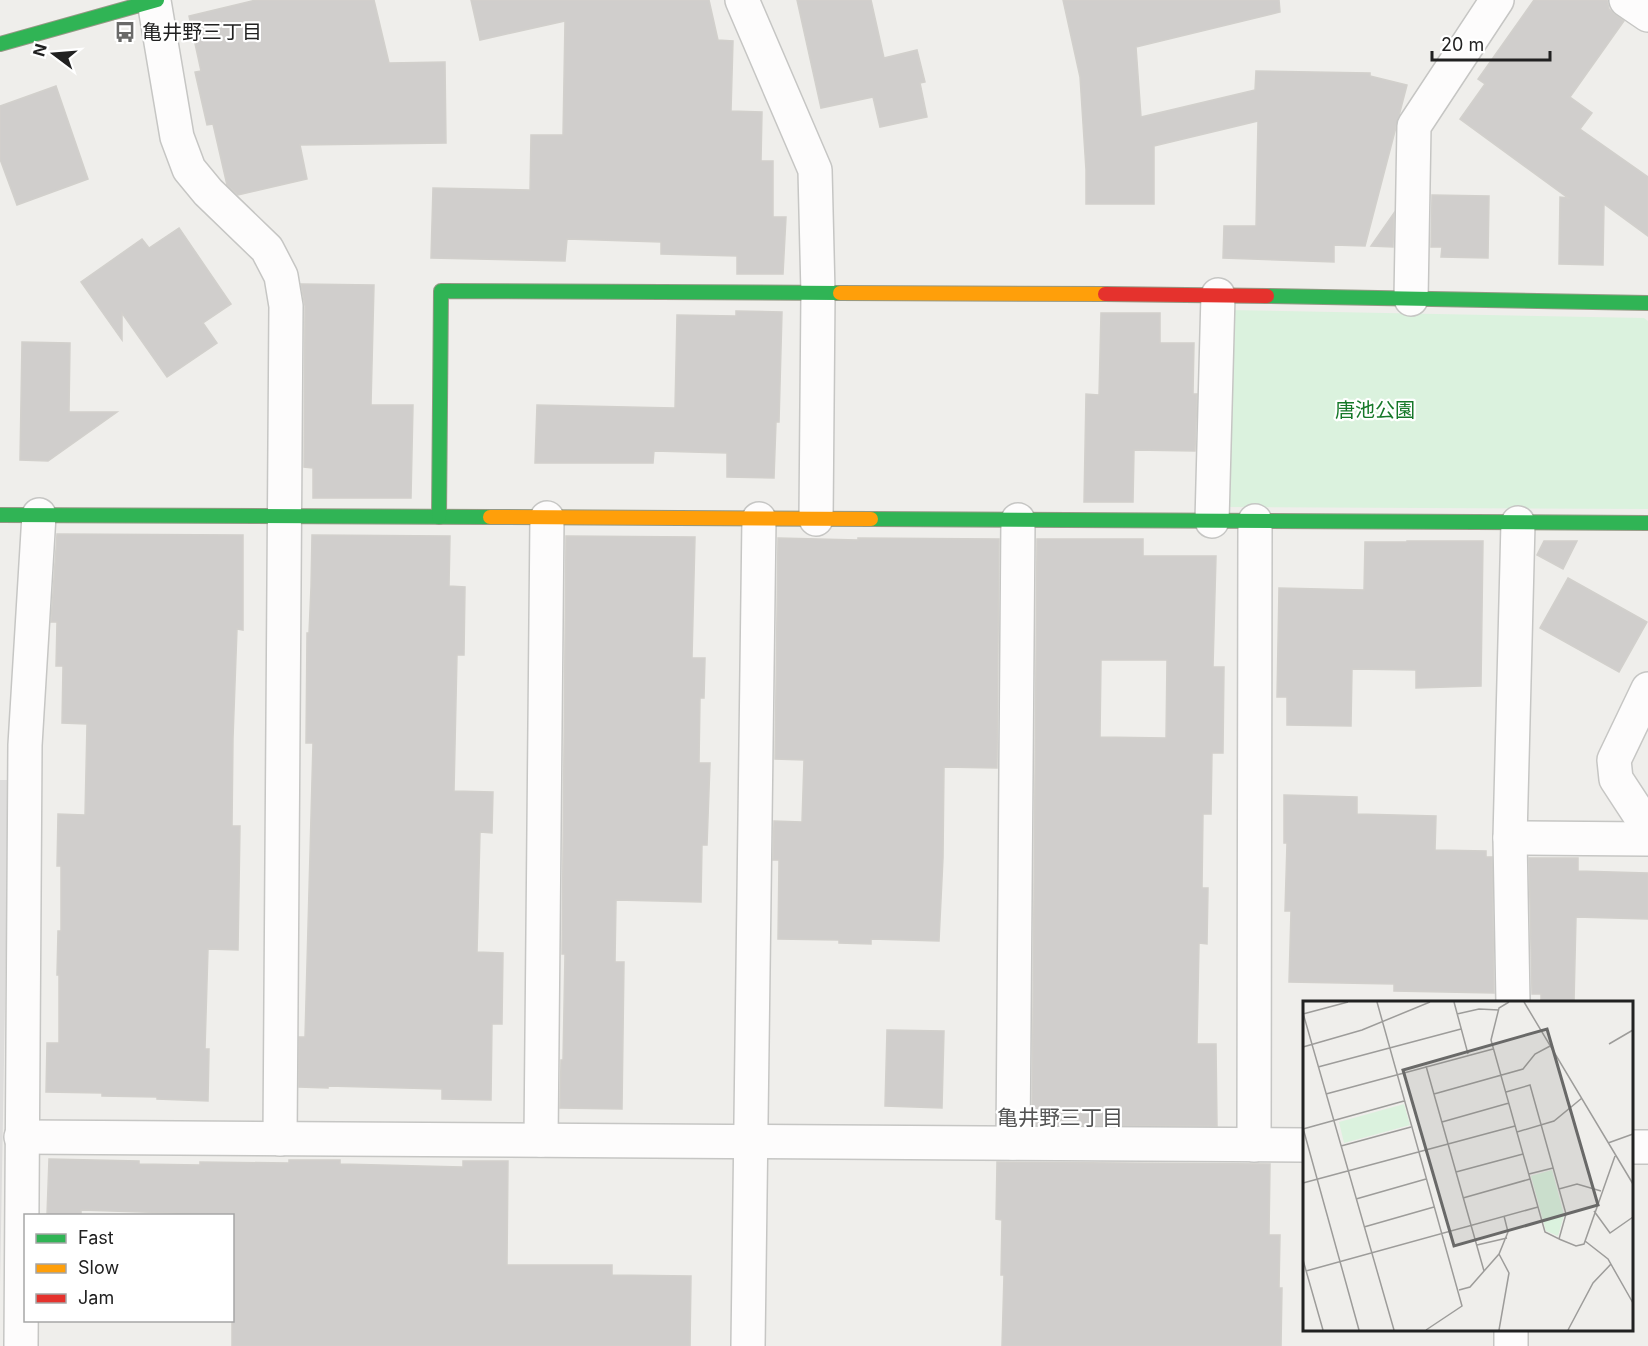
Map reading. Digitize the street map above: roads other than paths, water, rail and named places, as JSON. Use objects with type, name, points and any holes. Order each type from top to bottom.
[{"type":"street","points":[[0,44],[156,0],[177,137],[189,169],[208,192],[267,249],[281,276],[286,306],[280,1139]]},
{"type":"street","points":[[742,0],[815,170],[818,293],[816,519]]},
{"type":"street","points":[[1411,298],[1414,126],[1497,0]]},
{"type":"street","points":[[1626,0],[1648,15]]},
{"type":"street","points":[[439,517],[441,291],[1218,295],[1648,303]]},
{"type":"street","points":[[1212,521],[1218,295]]},
{"type":"street","points":[[0,515],[1648,523]]},
{"type":"street","points":[[21,1346],[21,1137],[12,745],[39,515]]},
{"type":"street","points":[[541,1140],[547,518]]},
{"type":"street","points":[[748,1346],[759,519]]},
{"type":"street","points":[[1013,1143],[1018,520]]},
{"type":"street","points":[[1254,1145],[1255,521]]},
{"type":"street","points":[[1513,1001],[1510,838],[1518,523]]},
{"type":"street","points":[[1648,688],[1614,760],[1616,779],[1648,828]]},
{"type":"street","points":[[1510,838],[1648,839]]},
{"type":"street","points":[[21,1137],[1303,1145]]},
{"type":"place","name":"亀井野三丁目","points":[[125,32]]},
{"type":"district","name":"亀井野三丁目","points":[[1060,1118]]},
{"type":"park label","name":"唐池公園","points":[[1375,410]]}]
